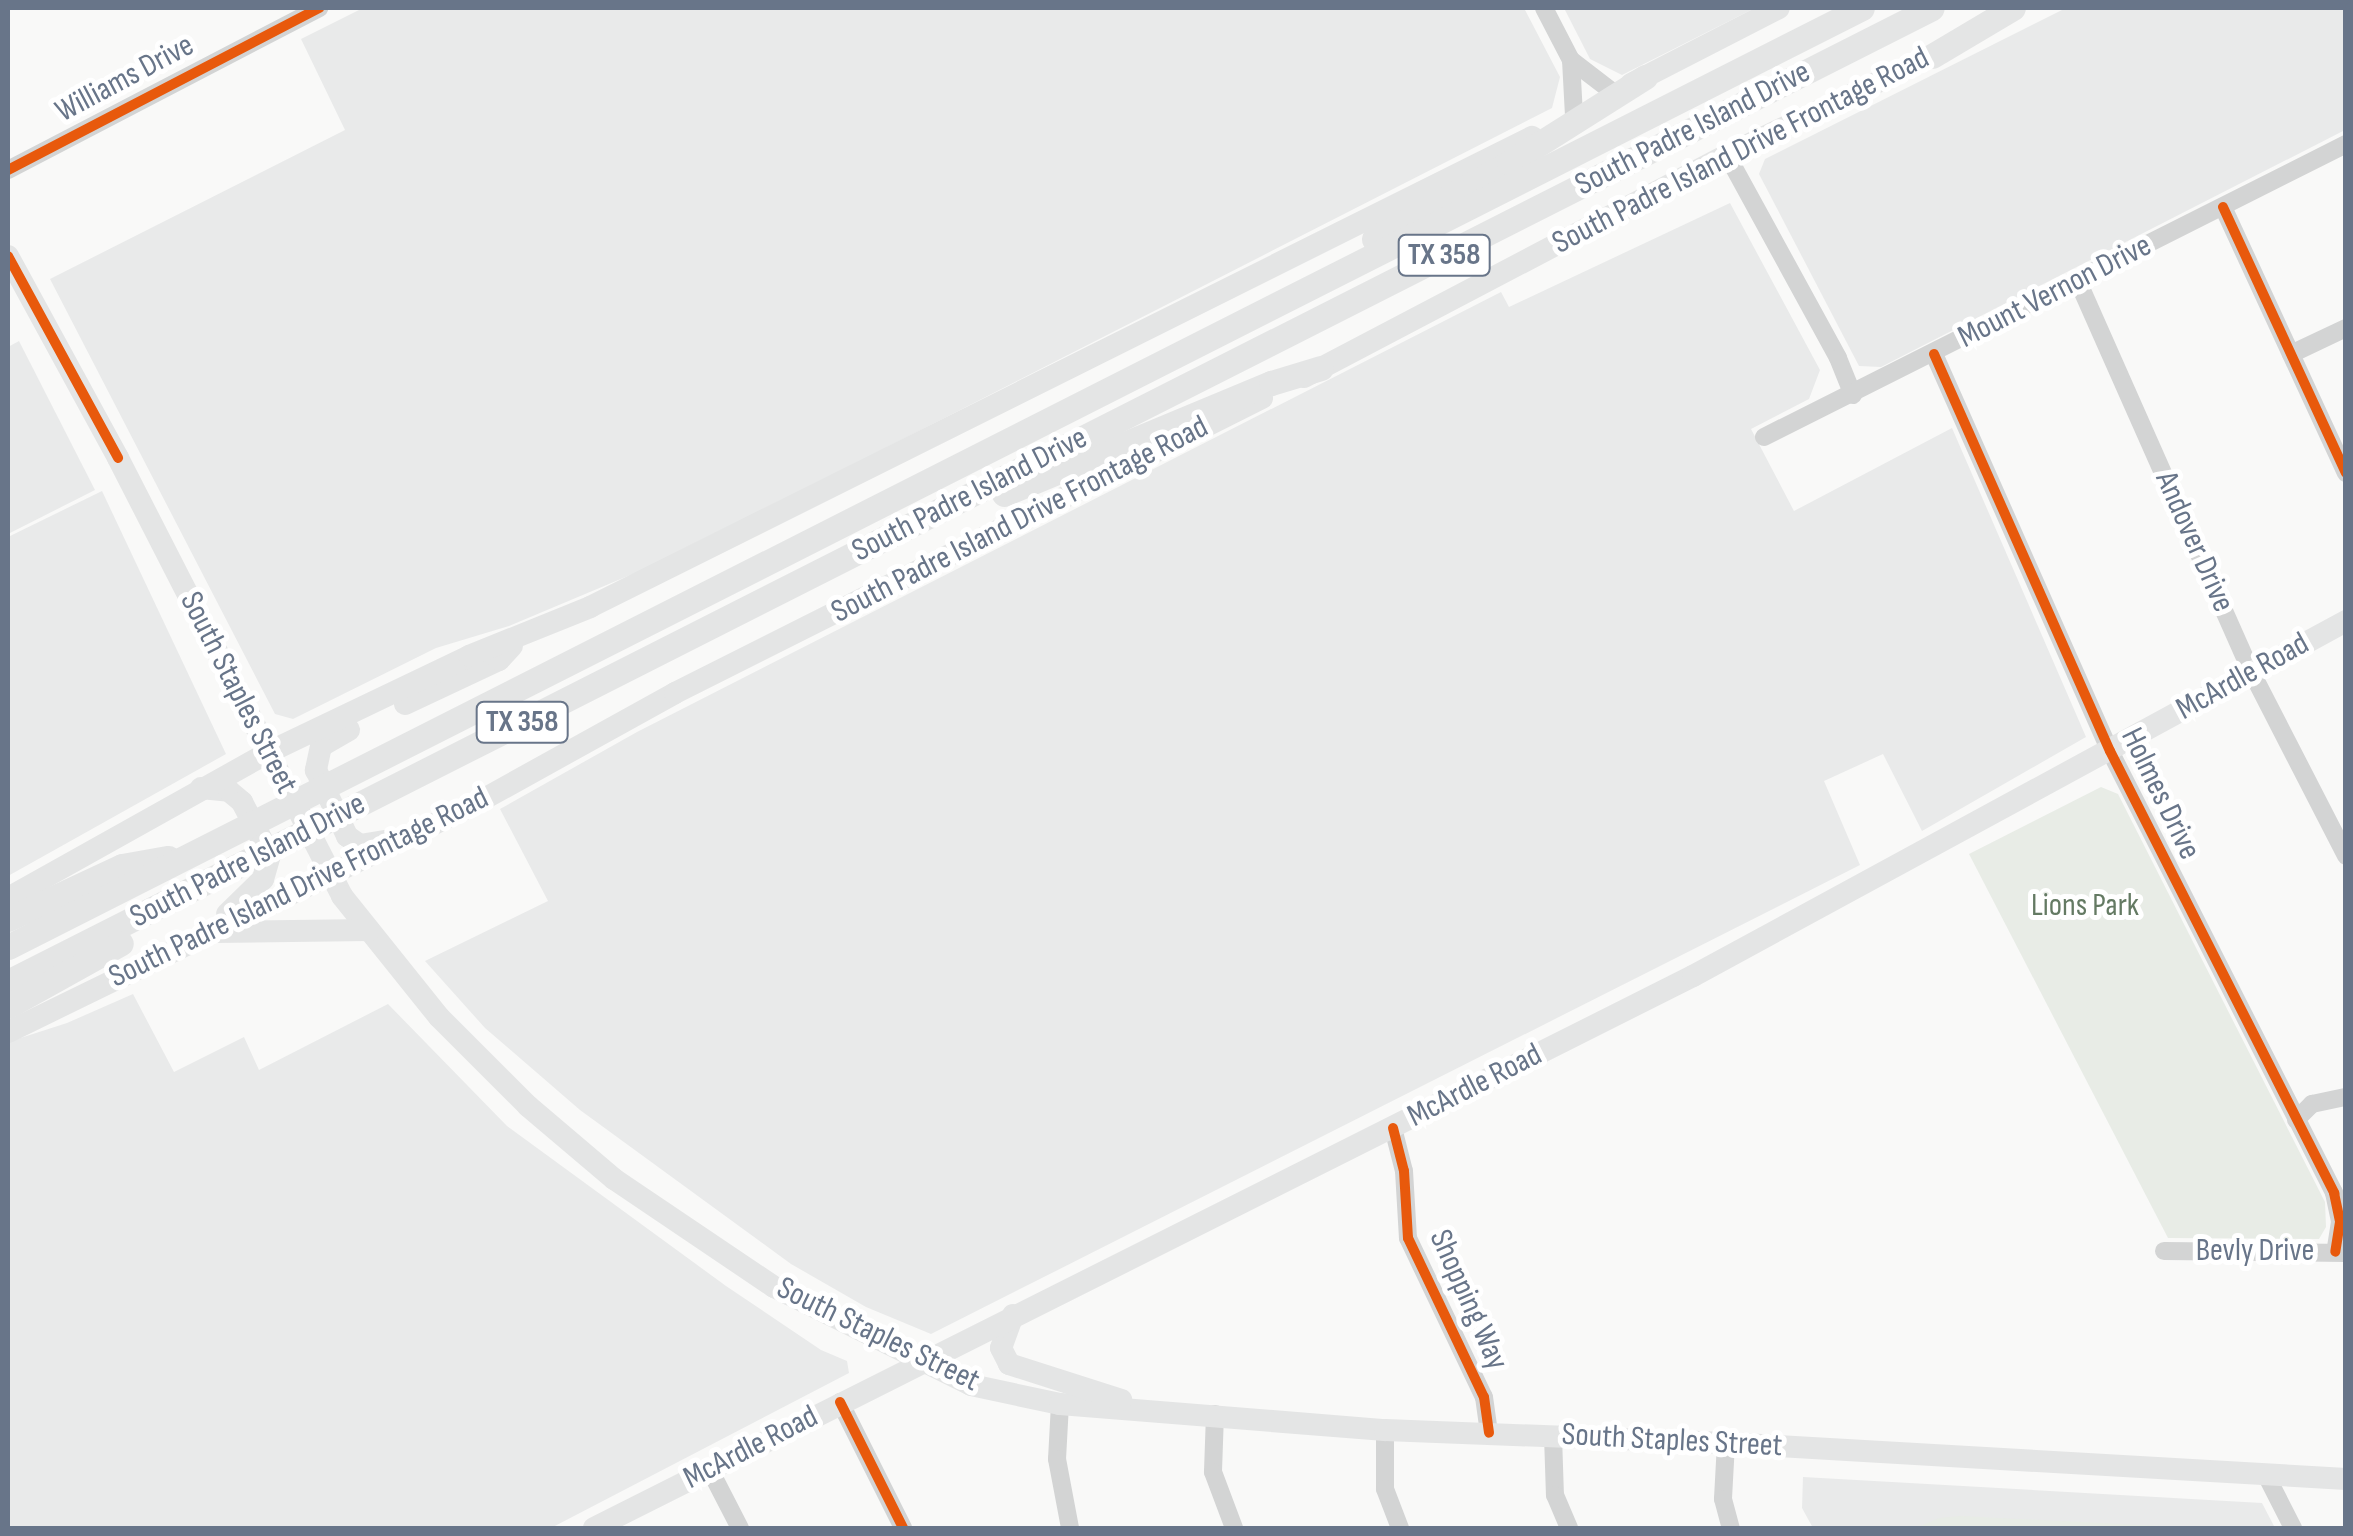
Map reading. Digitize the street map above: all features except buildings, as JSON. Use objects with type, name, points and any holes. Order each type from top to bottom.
[{"type":"highway","name":"South Padre Island Drive","points":[[8,948],[1862,8]]},
{"type":"highway","name":"South Padre Island Drive","points":[[8,982],[1932,8]]},
{"type":"highway","points":[[1932,56],[2014,8]]},
{"type":"highway","points":[[1240,325],[1297,281],[1508,163],[1645,77]]},
{"type":"highway","points":[[955,503],[999,496],[1271,383],[1321,368]]},
{"type":"highway","points":[[8,919],[122,866],[192,854]]},
{"type":"highway","points":[[8,1006],[204,896],[236,866]]},
{"type":"main road","points":[[8,898],[269,752],[590,606],[1574,116],[1779,8]]},
{"type":"main road","name":"South Padre Island Drive Frontage Road","points":[[8,1032],[473,805],[675,693],[1321,368],[1727,155],[2032,8]]},
{"type":"main road","name":"South Staples Street","points":[[8,256],[118,458],[327,873],[369,930],[419,995],[481,1061],[614,1179],[774,1287],[972,1384],[1060,1404],[1385,1430],[1726,1443],[2346,1479]]},
{"type":"main road","name":"McArdle Road","points":[[594,1528],[1708,968],[2346,621]]},
{"type":"main road","points":[[473,805],[461,804],[376,846],[360,844],[347,836],[316,770],[316,754],[329,740],[499,660],[520,635]]},
{"type":"main road","points":[[202,788],[228,791],[242,802],[270,855],[263,879],[207,933]]},
{"type":"main road","points":[[207,933],[369,930]]},
{"type":"main road","points":[[1013,1315],[1001,1348],[1009,1364],[1157,1410]]},
{"type":"street","name":"Williams Drive","points":[[8,170],[319,8]]},
{"type":"street","points":[[1544,8],[1571,60],[1574,116]]},
{"type":"street","points":[[1571,60],[1614,92]]},
{"type":"street","name":"Mount Vernon Drive","points":[[1764,437],[2346,144]]},
{"type":"street","points":[[1727,155],[1838,358],[1853,395]]},
{"type":"street","points":[[2223,207],[2346,473]]},
{"type":"street","name":"Andover Drive","points":[[2078,279],[2251,671],[2346,856]]},
{"type":"street","points":[[2291,354],[2346,328]]},
{"type":"street","name":"Holmes Drive","points":[[1934,354],[2110,751],[2334,1193],[2340,1222],[2340,1252]]},
{"type":"street","points":[[2296,1120],[2312,1104],[2346,1097]]},
{"type":"street","name":"Shopping Way","points":[[1393,1128],[1404,1172],[1409,1240],[1484,1397],[1489,1433]]},
{"type":"street","name":"Bevly Drive","points":[[2164,1251],[2340,1252]]},
{"type":"street","points":[[840,1402],[903,1528]]},
{"type":"street","points":[[1060,1404],[1057,1458],[1070,1528]]},
{"type":"street","points":[[1215,1414],[1213,1472],[1234,1528]]},
{"type":"street","points":[[1385,1430],[1385,1489],[1400,1528]]},
{"type":"street","points":[[1552,1436],[1556,1495],[1569,1528]]},
{"type":"street","points":[[1726,1443],[1723,1499],[1731,1528]]},
{"type":"street","points":[[710,1470],[740,1528]]},
{"type":"street","points":[[2265,1473],[2293,1528]]},
{"type":"shaded area","points":[[363,8],[1524,8],[1560,77],[1552,108],[666,560],[509,626],[436,648],[293,719],[275,714],[50,279],[345,130],[301,39]]},
{"type":"shaded area","points":[[1564,8],[1755,8],[1622,75],[1590,59]]},
{"type":"shaded area","points":[[2066,8],[2345,8],[2345,130],[1881,367],[1859,366],[1759,174],[1765,159]]},
{"type":"shaded area","points":[[1730,203],[1820,370],[1809,399],[1751,429],[1794,511],[1952,428],[2086,737],[1922,831],[1883,754],[1824,781],[1860,865],[931,1334],[866,1307],[791,1264],[580,1110],[485,1028],[425,961],[548,901],[500,809],[637,732],[1501,292],[1509,307]]},
{"type":"shaded area","points":[[19,341],[95,490],[8,534],[8,347]]},
{"type":"shaded area","points":[[102,491],[226,754],[8,876],[8,537]]},
{"type":"shaded area","points":[[133,994],[174,1072],[244,1037],[259,1070],[388,1004],[507,1126],[726,1286],[821,1350],[847,1361],[849,1373],[551,1528],[8,1528],[8,1042],[67,1023]]},
{"type":"shaded area","points":[[1803,1477],[2262,1503],[2275,1528],[1813,1528],[1802,1508]]},
{"type":"green space","name":"Lions Park","points":[[2101,787],[2118,794],[2325,1202],[2326,1227],[2319,1239],[2168,1238],[1969,854]]},
{"type":"green space","points":[[1939,1518],[2200,1528],[1916,1528]]},
{"type":"cycle path","points":[[8,170],[319,8]]},
{"type":"cycle path","points":[[2223,207],[2346,473]]},
{"type":"cycle path","points":[[8,256],[118,458]]},
{"type":"cycle path","points":[[1934,354],[2110,751],[2334,1193],[2340,1222],[2335,1252]]},
{"type":"cycle path","points":[[1393,1128],[1404,1171],[1408,1238],[1484,1397],[1489,1433]]},
{"type":"cycle path","points":[[840,1402],[903,1528]]}]
